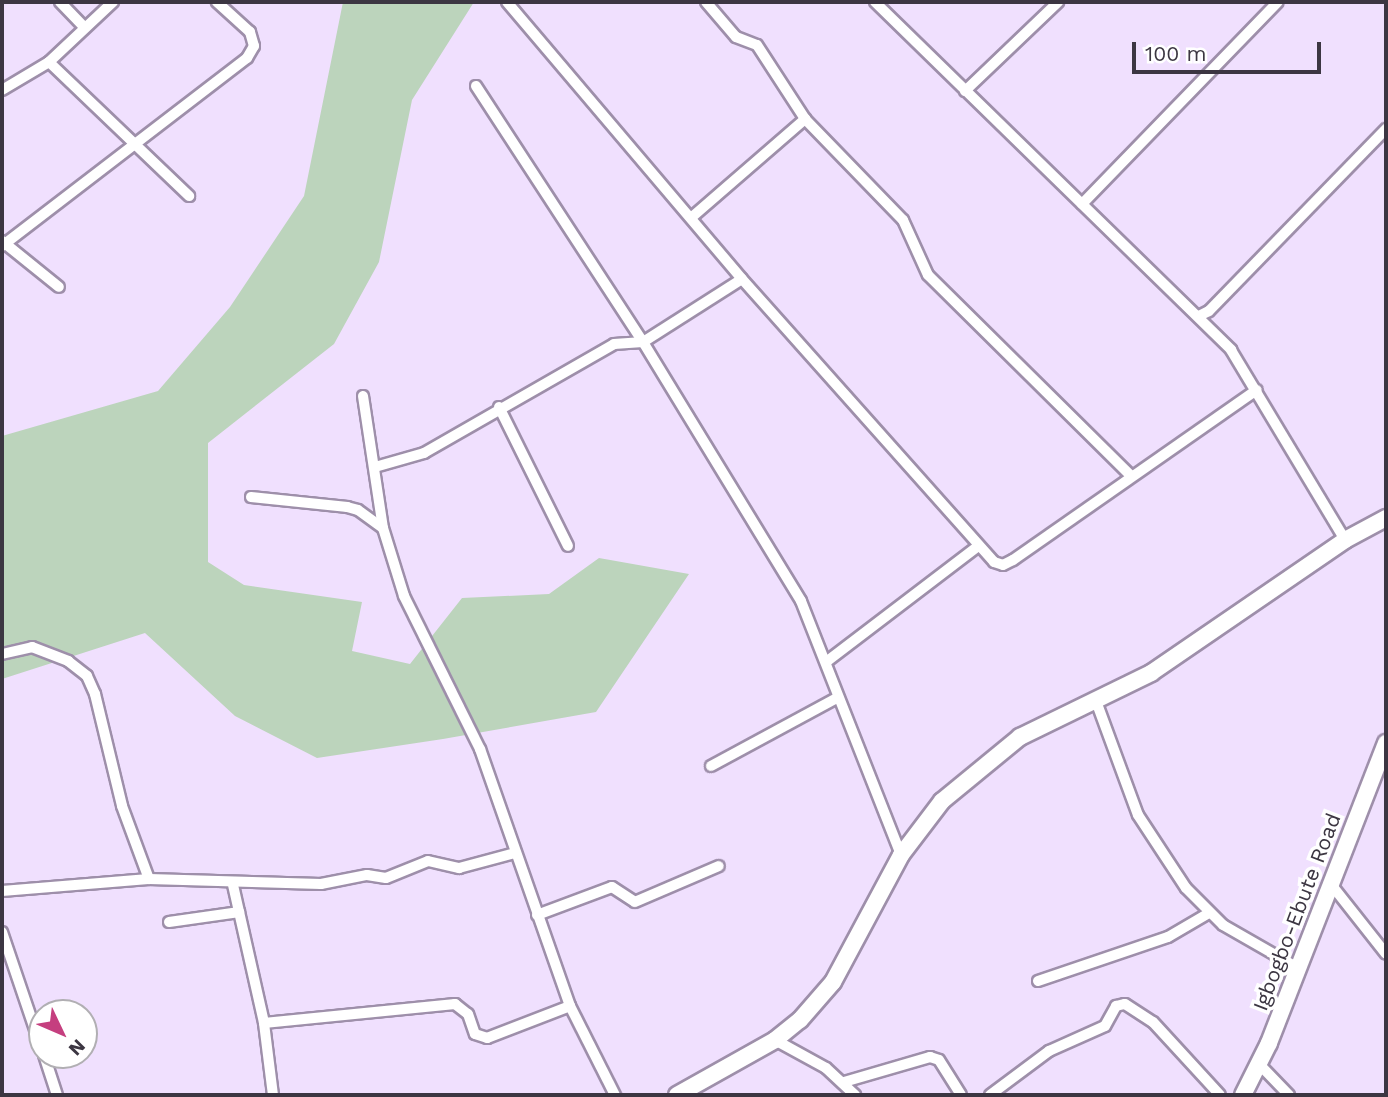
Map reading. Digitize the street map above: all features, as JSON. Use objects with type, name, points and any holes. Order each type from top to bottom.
[{"type":"street","points":[[60,2],[84,27]]},
{"type":"street","points":[[2,90],[49,62],[113,2]]},
{"type":"street","points":[[59,287],[3,243],[135,147],[247,58],[254,46],[250,32],[217,2]]},
{"type":"street","points":[[507,2],[742,279],[978,546],[1003,565],[1257,390]]},
{"type":"street","points":[[706,2],[736,37],[757,45],[805,118],[903,220],[928,275],[1131,476]]},
{"type":"street","points":[[875,2],[1231,350],[1345,540]]},
{"type":"street","points":[[965,91],[1058,2]]},
{"type":"street","points":[[1083,204],[1278,2]]},
{"type":"street","points":[[49,62],[189,196]]},
{"type":"street","points":[[476,86],[643,342],[801,601],[901,855]]},
{"type":"street","points":[[692,217],[805,118]]},
{"type":"street","points":[[1199,316],[1209,311],[1386,129]]},
{"type":"street","points":[[375,467],[424,453],[499,407],[614,344],[643,342],[742,279]]},
{"type":"street","points":[[363,396],[383,528],[404,596],[480,749],[570,1006],[615,1095]]},
{"type":"street","points":[[499,407],[568,545]]},
{"type":"street","points":[[251,497],[347,507],[383,528]]},
{"type":"street","points":[[677,1095],[775,1040],[833,982],[901,855],[942,801],[1020,737],[1151,673],[1345,540],[1386,518]]},
{"type":"street","points":[[826,662],[978,546]]},
{"type":"street","points":[[2,654],[32,647],[68,662],[87,676],[95,694],[121,806],[149,878]]},
{"type":"street","points":[[711,766],[837,698]]},
{"type":"street","points":[[1096,701],[1138,814],[1186,888],[1209,913],[1298,968]]},
{"type":"street","name":"Igbogbo-Ebute Road","points":[[1243,1095],[1260,1065],[1386,743]]},
{"type":"street","points":[[2,891],[149,878],[233,884],[321,884],[367,875],[386,878],[428,860],[459,868],[516,853]]},
{"type":"street","points":[[537,915],[612,887],[635,902],[719,866]]},
{"type":"street","points":[[1330,883],[1386,954]]},
{"type":"street","points":[[233,884],[264,1023],[273,1095]]},
{"type":"street","points":[[169,922],[239,912]]},
{"type":"street","points":[[1038,981],[1168,937],[1209,913]]},
{"type":"street","points":[[2,932],[28,1009]]},
{"type":"street","points":[[264,1023],[456,1004],[468,1014],[475,1034],[487,1038],[570,1006]]},
{"type":"street","points":[[990,1095],[1049,1051],[1105,1026],[1116,1006],[1125,1004],[1153,1022],[1220,1095]]},
{"type":"street","points":[[775,1040],[844,1082],[855,1095]]},
{"type":"street","points":[[844,1082],[930,1058],[939,1060],[961,1095]]},
{"type":"street","points":[[1260,1065],[1289,1095]]},
{"type":"street","points":[[49,1069],[57,1095]]},
{"type":"green space","points":[[343,2],[474,2],[412,100],[379,262],[334,344],[208,443],[208,562],[244,585],[362,602],[352,651],[410,664],[462,598],[549,594],[599,558],[689,574],[596,712],[443,739],[317,758],[235,716],[145,633],[2,679],[2,436],[158,391],[230,307],[304,196]]}]
